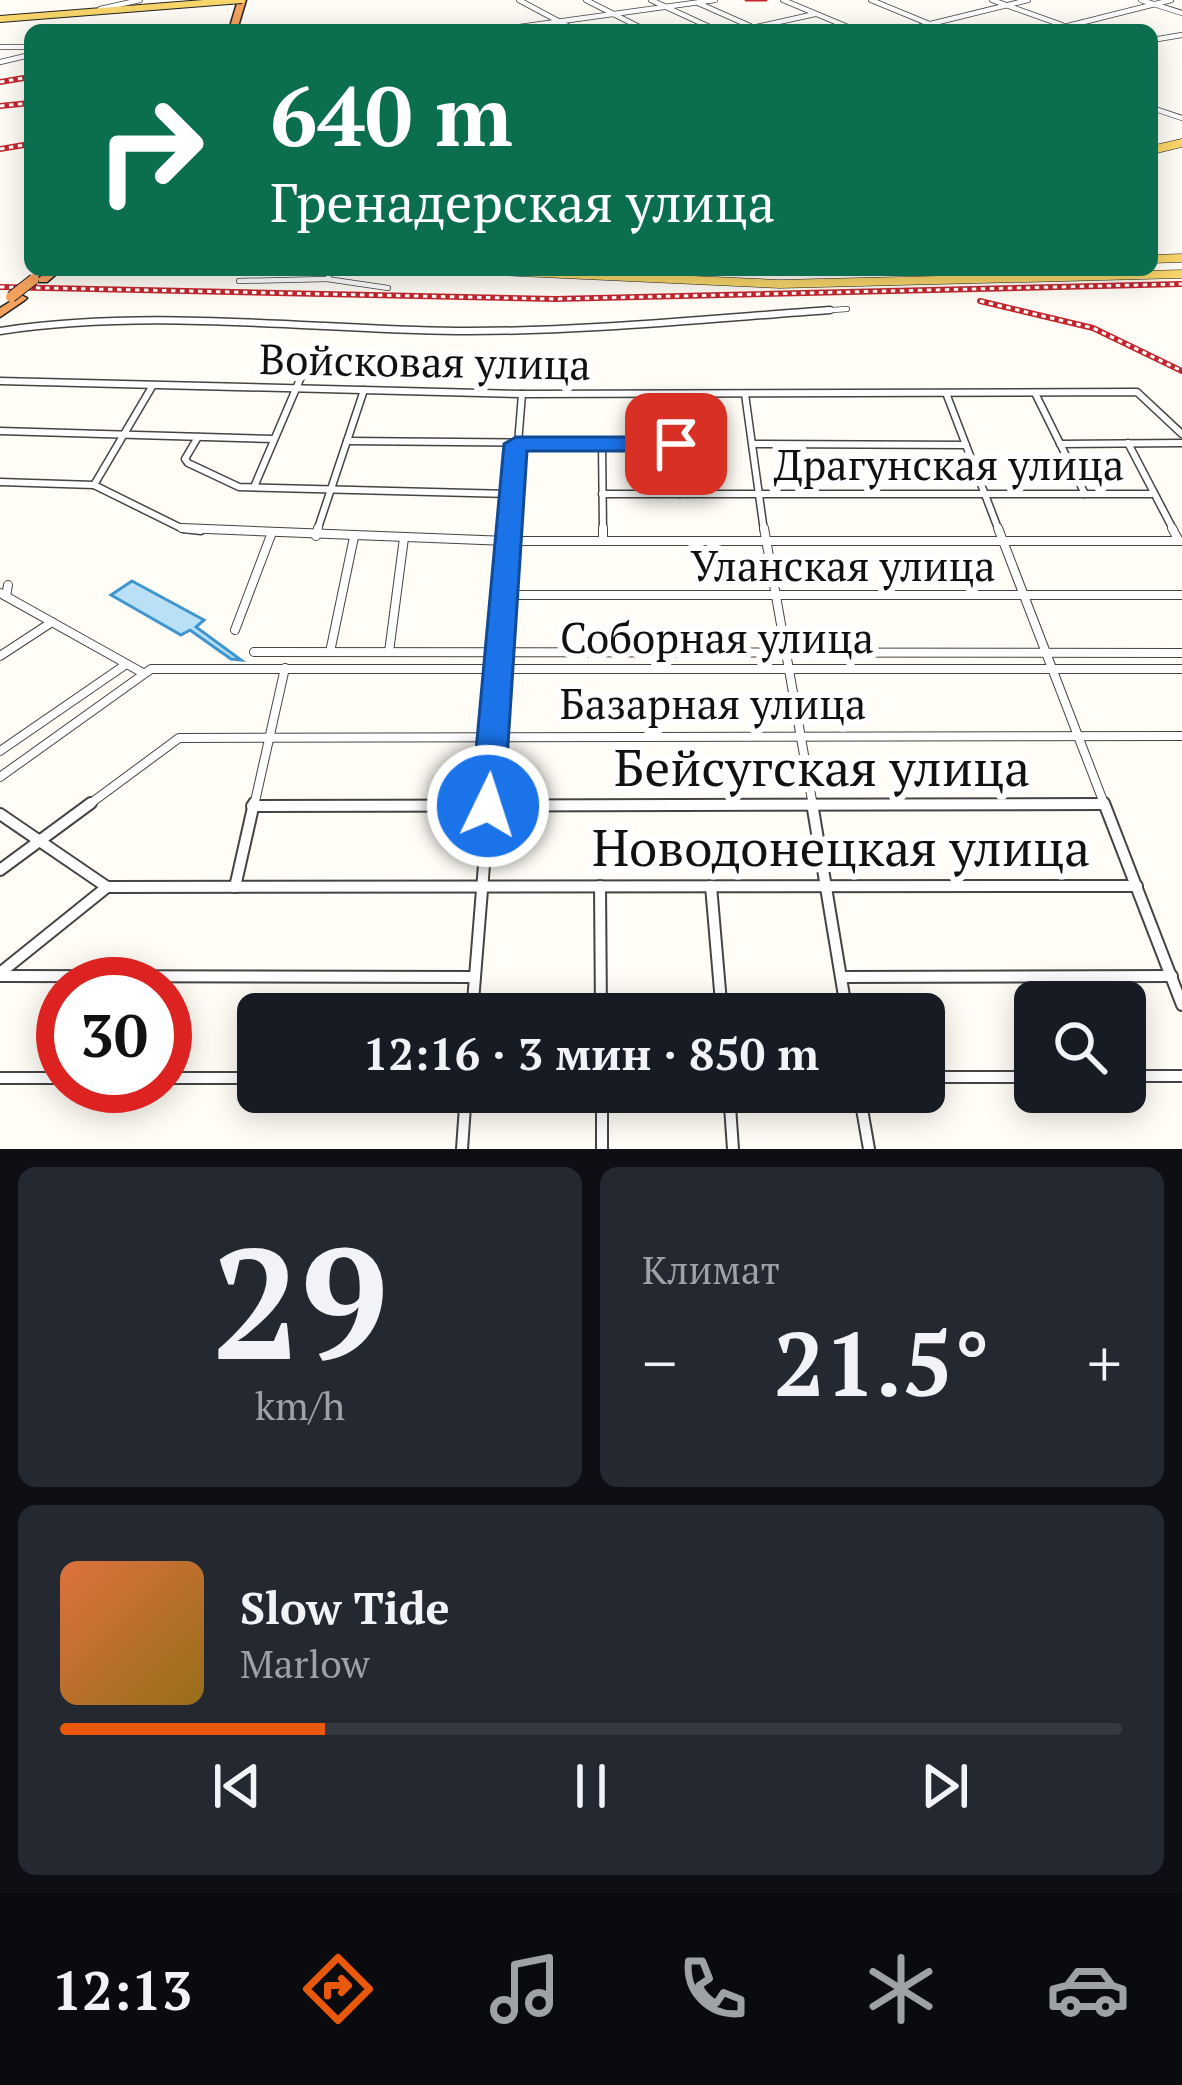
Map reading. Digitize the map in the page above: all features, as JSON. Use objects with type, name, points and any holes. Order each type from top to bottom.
[{"type":"highway","points":[[0,310],[41,276]]},
{"type":"main road","points":[[0,18],[214,1]]},
{"type":"main road","points":[[70,14],[245,2]]},
{"type":"main road","points":[[615,276],[708,280],[814,276]]},
{"type":"main road","points":[[643,276],[708,280]]},
{"type":"street","points":[[94,11],[140,0]]},
{"type":"street","points":[[519,0],[563,24]]},
{"type":"street","points":[[586,0],[633,24]]},
{"type":"street","points":[[650,0],[702,24]]},
{"type":"street","points":[[544,24],[715,0]]},
{"type":"street","points":[[783,0],[841,24]]},
{"type":"street","points":[[871,0],[930,24],[1028,0]]},
{"type":"street","points":[[992,0],[1058,24]]},
{"type":"street","points":[[1141,0],[1182,13]]},
{"type":"street","points":[[1078,24],[1171,0]]},
{"type":"street","points":[[696,2],[745,24]]},
{"type":"street","points":[[767,24],[817,14]]},
{"type":"street","points":[[238,281],[326,279],[388,288]]},
{"type":"street","points":[[0,331],[45,321],[460,331],[616,328],[847,309]]},
{"type":"street","points":[[254,488],[310,356]]},
{"type":"street","name":"Войсковая улица","points":[[0,381],[522,394],[1137,392],[1182,439]]},
{"type":"street","points":[[94,485],[153,386]]},
{"type":"street","points":[[316,536],[364,390]]},
{"type":"street","points":[[946,393],[1182,1005]]},
{"type":"street","points":[[1034,393],[1085,494]]},
{"type":"street","points":[[474,993],[522,394]]},
{"type":"street","points":[[671,394],[680,494]]},
{"type":"street","points":[[745,394],[773,596],[788,655],[844,993]]},
{"type":"street","points":[[0,431],[274,439]]},
{"type":"street","points":[[198,436],[185,459],[188,463],[239,487],[513,494]]},
{"type":"street","points":[[1060,444],[1182,439]]},
{"type":"street","points":[[347,441],[676,444]]},
{"type":"street","points":[[0,482],[94,485],[194,532],[507,541],[1180,542],[1128,443]]},
{"type":"street","points":[[602,444],[603,541]]},
{"type":"street","points":[[753,444],[966,445]]},
{"type":"street","name":"Драгунская улица","points":[[602,494],[1153,494]]},
{"type":"street","points":[[236,630],[271,535]]},
{"type":"street","points":[[329,652],[354,537]]},
{"type":"street","points":[[388,652],[404,538]]},
{"type":"street","points":[[3,588],[52,622],[143,673]]},
{"type":"street","name":"Уланская улица","points":[[503,596],[1182,595]]},
{"type":"street","points":[[0,656],[52,622]]},
{"type":"street","points":[[254,652],[1182,653]]},
{"type":"street","points":[[0,752],[125,665]]},
{"type":"street","name":"Соборная улица","points":[[143,673],[168,668],[1182,670]]},
{"type":"street","points":[[235,886],[285,668]]},
{"type":"street","points":[[0,777],[143,673]]},
{"type":"street","name":"Базарная улица","points":[[0,870],[179,738],[1182,736]]},
{"type":"street","name":"Бейсугская улица","points":[[252,806],[1104,805]]},
{"type":"street","points":[[0,814],[107,887],[0,975]]},
{"type":"street","points":[[600,886],[601,993]]},
{"type":"street","points":[[711,886],[720,993]]},
{"type":"street","name":"Новодонецкая улица","points":[[107,887],[1137,886]]},
{"type":"street","points":[[0,975],[475,977]]},
{"type":"street","points":[[842,977],[1172,976]]},
{"type":"street","points":[[1146,1076],[1182,1076]]},
{"type":"street","points":[[945,1078],[1014,1077]]},
{"type":"street","points":[[0,1078],[36,1078]]},
{"type":"street","points":[[192,1078],[237,1078]]},
{"type":"street","points":[[462,1149],[465,1113]]},
{"type":"street","points":[[602,1113],[602,1149]]},
{"type":"street","points":[[730,1113],[733,1149]]},
{"type":"street","points":[[862,1113],[868,1149]]},
{"type":"water","points":[[132,581],[204,620],[196,627],[241,660],[231,659],[190,630],[181,635],[111,595]]},
{"type":"tram line","points":[[746,0],[766,0]]},
{"type":"railway","points":[[0,82],[24,78]]},
{"type":"railway","points":[[0,106],[24,104]]},
{"type":"railway","points":[[0,149],[24,145]]},
{"type":"railway","points":[[0,287],[555,299],[1182,284]]},
{"type":"railway","points":[[980,301],[1093,328],[1182,371]]},
{"type":"route","points":[[488,806],[516,444],[676,444]]}]
